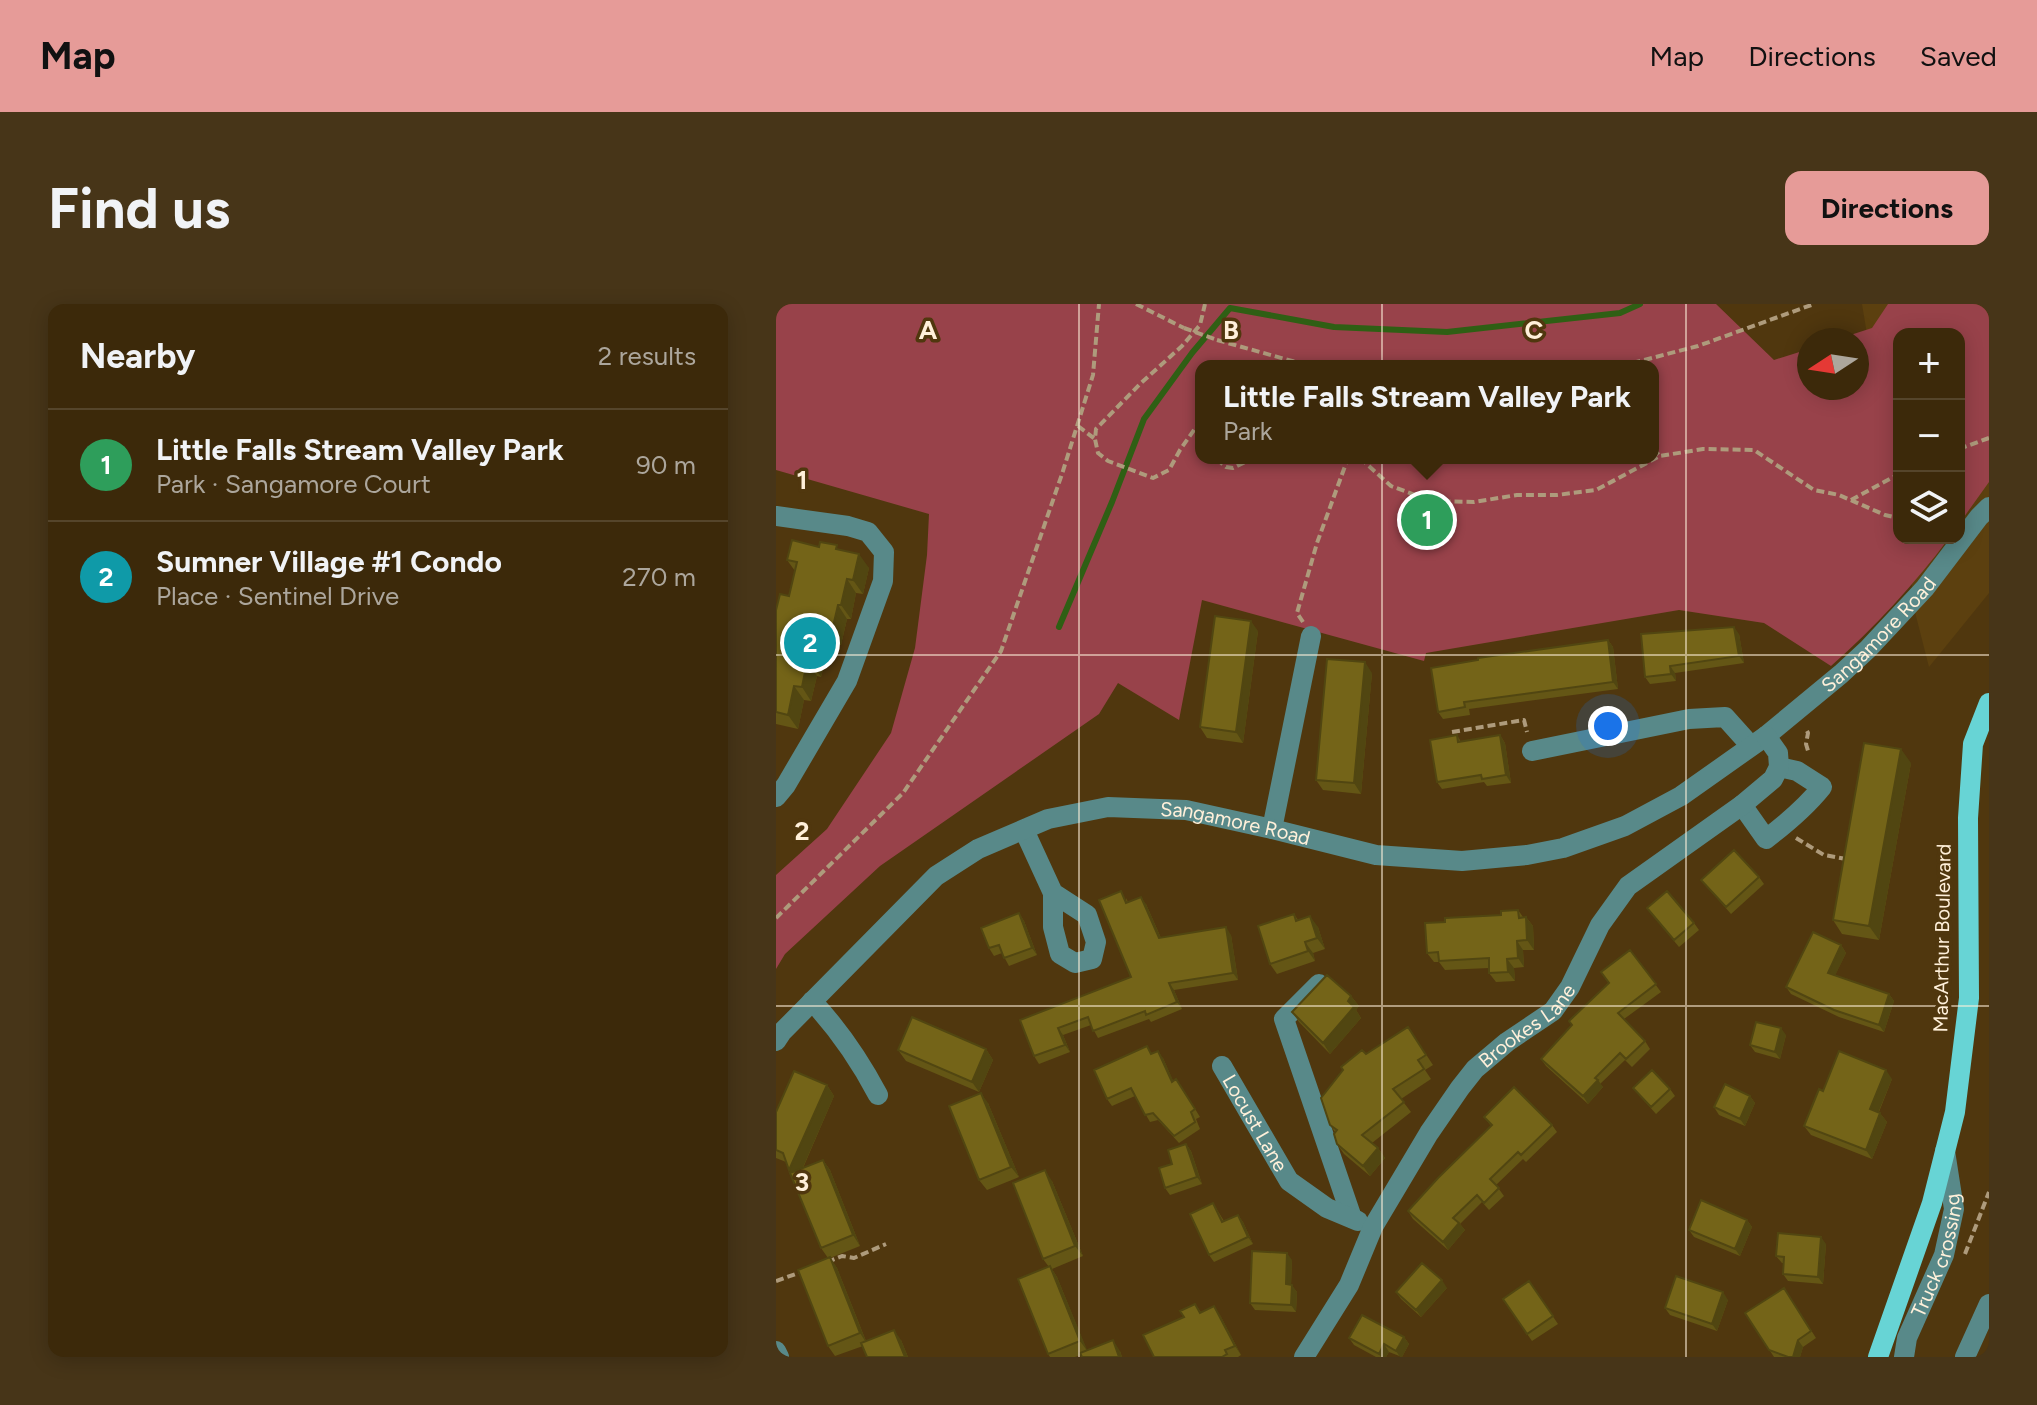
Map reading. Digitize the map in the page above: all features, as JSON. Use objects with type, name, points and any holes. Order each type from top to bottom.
[{"type":"main road","name":"MacArthur Boulevard","points":[[1878,1357],[1932,1203],[1955,1112],[1969,998],[1968,818],[1973,744],[1989,703]]},
{"type":"street","name":"Sangamore Road","points":[[776,1041],[936,876],[978,849],[1048,819],[1108,807],[1186,810],[1376,855],[1462,861],[1563,848],[1651,813],[1681,796],[1758,741],[1868,649],[1925,588],[1989,507]]},
{"type":"street","points":[[776,516],[848,526],[868,532],[884,552],[883,581],[847,681],[776,797]]},
{"type":"street","points":[[1272,829],[1311,636]]},
{"type":"street","points":[[1532,751],[1689,719],[1725,717],[1778,753],[1779,767],[1797,771],[1822,787],[1810,802],[1766,839],[1742,805]]},
{"type":"street","name":"Brookes Lane","points":[[1304,1357],[1349,1285],[1373,1227],[1429,1133],[1475,1069],[1507,1042],[1553,1011],[1570,987],[1600,925],[1628,886],[1742,805],[1773,779],[1779,767]]},
{"type":"street","points":[[1024,830],[1053,893]]},
{"type":"street","points":[[1323,980],[1284,1019],[1352,1218]]},
{"type":"street","points":[[812,1001],[851,1048],[878,1095]]},
{"type":"street","name":"Locust Lane","points":[[1222,1066],[1289,1181],[1327,1208],[1373,1227]]},
{"type":"street","name":"Truck crossing","points":[[1904,1357],[1907,1338],[1944,1255],[1954,1209],[1945,1151]]},
{"type":"street","points":[[1965,1357],[1989,1304]]},
{"type":"street","points":[[776,1351],[779,1357]]},
{"type":"path","points":[[776,918],[903,793],[1001,651],[1093,375],[1099,304]]},
{"type":"path","points":[[1136,304],[1184,328],[1289,360]]},
{"type":"path","points":[[1195,429],[1169,470],[1153,478],[1108,461],[1098,453],[1095,439],[1096,429],[1200,325],[1205,304]]},
{"type":"path","points":[[1644,360],[1698,346],[1814,304]]},
{"type":"path","points":[[1077,426],[1095,439]]},
{"type":"path","points":[[1965,447],[1989,438]]},
{"type":"path","points":[[1660,456],[1703,449],[1754,450],[1814,490],[1893,517]]},
{"type":"path","points":[[1222,464],[1233,468],[1241,464]]},
{"type":"path","points":[[1311,636],[1297,613],[1317,543],[1346,464]]},
{"type":"path","points":[[1367,464],[1391,486],[1431,501],[1474,502],[1517,495],[1557,495],[1596,490],[1645,464]]},
{"type":"path","points":[[1851,500],[1893,477]]},
{"type":"path","points":[[1452,732],[1524,720],[1532,751]]},
{"type":"path","points":[[1780,829],[1824,855],[1855,860]]},
{"type":"path","points":[[776,1281],[842,1256],[854,1258],[886,1244]]},
{"type":"shaded area","points":[[776,304],[1716,304],[1774,360],[1797,353],[1797,400],[1869,400],[1869,329],[1888,304],[1989,304],[1989,482],[1965,516],[1965,328],[1893,328],[1893,544],[1944,544],[1893,605],[1831,666],[1764,623],[1679,610],[1426,653],[1424,661],[1202,600],[1179,720],[1118,683],[1099,714],[880,866],[785,954],[776,969],[776,875],[827,829],[891,733],[915,648],[929,514],[776,470]]},
{"type":"shaded area","points":[[1862,304],[1989,304],[1989,593],[1929,667],[1915,612],[1907,544],[1965,544],[1965,328],[1893,328],[1893,338],[1870,352],[1869,328],[1866,328]]},
{"type":"building","points":[[792,540],[819,547],[820,542],[837,545],[836,549],[859,554],[853,580],[847,579],[832,631],[820,628],[812,663],[807,662],[802,687],[794,686],[788,715],[776,712],[776,610],[780,594],[789,596],[797,562],[787,560]]},
{"type":"building","points":[[1215,616],[1251,621],[1236,732],[1200,727]]},
{"type":"building","points":[[1734,627],[1739,656],[1670,666],[1671,674],[1645,677],[1641,634]]},
{"type":"building","points":[[1608,640],[1613,682],[1464,702],[1465,707],[1438,712],[1431,668],[1478,658]]},
{"type":"building","points":[[1327,659],[1365,662],[1354,783],[1316,780]]},
{"type":"building","points":[[1457,735],[1458,742],[1500,735],[1506,775],[1482,779],[1481,775],[1437,782],[1430,740]]},
{"type":"building","points":[[1864,743],[1901,749],[1869,926],[1833,920]]},
{"type":"building","points":[[1734,850],[1759,877],[1726,907],[1701,880]]},
{"type":"building","points":[[1121,891],[1126,903],[1141,897],[1159,938],[1226,927],[1233,973],[1169,983],[1177,1002],[1146,1015],[1145,1011],[1093,1031],[1088,1017],[1058,1028],[1065,1045],[1034,1056],[1020,1020],[1131,977],[1099,900]]},
{"type":"building","points":[[1667,891],[1694,923],[1674,940],[1647,908]]},
{"type":"building","points":[[1518,910],[1519,918],[1526,917],[1527,940],[1517,941],[1518,958],[1507,959],[1508,972],[1489,973],[1489,958],[1439,961],[1438,952],[1427,953],[1425,923],[1445,922],[1445,918],[1501,915],[1501,911]]},
{"type":"building","points":[[1019,913],[1032,948],[1004,958],[999,945],[989,948],[981,928]]},
{"type":"building","points":[[1294,914],[1296,921],[1310,916],[1317,938],[1305,942],[1308,951],[1270,964],[1258,926]]},
{"type":"building","points":[[1813,932],[1841,945],[1828,973],[1889,994],[1879,1025],[1834,1010],[1786,987]]},
{"type":"building","points":[[1630,950],[1656,984],[1618,1013],[1645,1041],[1626,1059],[1620,1053],[1595,1078],[1598,1080],[1583,1096],[1541,1059],[1572,1025],[1569,1021],[1609,983],[1601,972]]},
{"type":"building","points":[[1327,975],[1351,996],[1348,1001],[1354,1007],[1323,1043],[1292,1012]]},
{"type":"building","points":[[912,1017],[986,1049],[972,1082],[898,1050]]},
{"type":"building","points":[[1756,1022],[1781,1028],[1775,1052],[1750,1045]]},
{"type":"building","points":[[1408,1027],[1426,1055],[1418,1060],[1424,1069],[1393,1089],[1404,1102],[1362,1135],[1378,1148],[1363,1166],[1337,1144],[1334,1134],[1337,1130],[1330,1125],[1321,1098],[1343,1070],[1341,1067],[1362,1050],[1366,1054]]},
{"type":"building","points":[[1147,1046],[1151,1054],[1158,1051],[1172,1082],[1176,1079],[1195,1109],[1191,1112],[1195,1122],[1174,1136],[1153,1113],[1145,1115],[1131,1088],[1107,1099],[1094,1070]]},
{"type":"building","points":[[1839,1051],[1886,1070],[1870,1109],[1880,1113],[1866,1150],[1804,1126],[1819,1089],[1823,1091]]},
{"type":"building","points":[[1652,1070],[1670,1089],[1651,1107],[1633,1088]]},
{"type":"building","points":[[794,1071],[827,1085],[789,1170],[783,1153],[776,1150],[776,1112]]},
{"type":"building","points":[[1725,1084],[1750,1096],[1740,1119],[1714,1107]]},
{"type":"building","points":[[1514,1087],[1552,1125],[1490,1179],[1499,1188],[1484,1203],[1477,1195],[1453,1218],[1459,1223],[1443,1242],[1408,1211],[1492,1125],[1484,1117]]},
{"type":"building","points":[[981,1093],[1011,1167],[979,1180],[949,1106]]},
{"type":"building","points":[[1186,1144],[1197,1177],[1165,1188],[1159,1168],[1172,1164],[1168,1150]]},
{"type":"building","points":[[823,1160],[853,1235],[821,1248],[790,1173]]},
{"type":"building","points":[[1045,1170],[1075,1246],[1043,1259],[1013,1183]]},
{"type":"building","points":[[1701,1200],[1747,1220],[1735,1249],[1689,1230]]},
{"type":"building","points":[[1213,1203],[1222,1222],[1238,1215],[1248,1237],[1209,1255],[1190,1214]]},
{"type":"building","points":[[1778,1233],[1821,1237],[1818,1277],[1783,1274],[1784,1257],[1776,1256]]},
{"type":"building","points":[[1252,1251],[1287,1253],[1286,1284],[1292,1285],[1291,1305],[1250,1303]]},
{"type":"building","points":[[830,1257],[860,1333],[828,1346],[798,1270]]},
{"type":"building","points":[[1422,1263],[1442,1280],[1416,1310],[1396,1292]]},
{"type":"building","points":[[1050,1266],[1080,1341],[1048,1354],[1018,1279]]},
{"type":"building","points":[[1676,1276],[1723,1292],[1712,1324],[1665,1308]]},
{"type":"building","points":[[1529,1281],[1553,1316],[1527,1334],[1503,1299]]},
{"type":"building","points":[[1784,1288],[1811,1331],[1798,1340],[1793,1357],[1769,1350],[1745,1313]]},
{"type":"building","points":[[1195,1304],[1200,1313],[1214,1306],[1235,1346],[1225,1350],[1227,1354],[1222,1357],[1154,1357],[1143,1335],[1184,1317],[1180,1311]]},
{"type":"building","points":[[1362,1315],[1404,1337],[1396,1351],[1384,1344],[1379,1354],[1349,1338]]},
{"type":"building","points":[[894,1330],[905,1357],[867,1357],[861,1343]]},
{"type":"building","points":[[1113,1340],[1119,1357],[1082,1357],[1080,1353]]},
{"type":"waterway","points":[[1059,627],[1144,419],[1192,353],[1230,308],[1334,327],[1447,332],[1620,313],[1640,304]]},
{"type":"place","name":"Little Falls Stream Valley Park","points":[[1427,520]]},
{"type":"place","name":"Sumner Village #1 Condo","points":[[810,643]]}]
